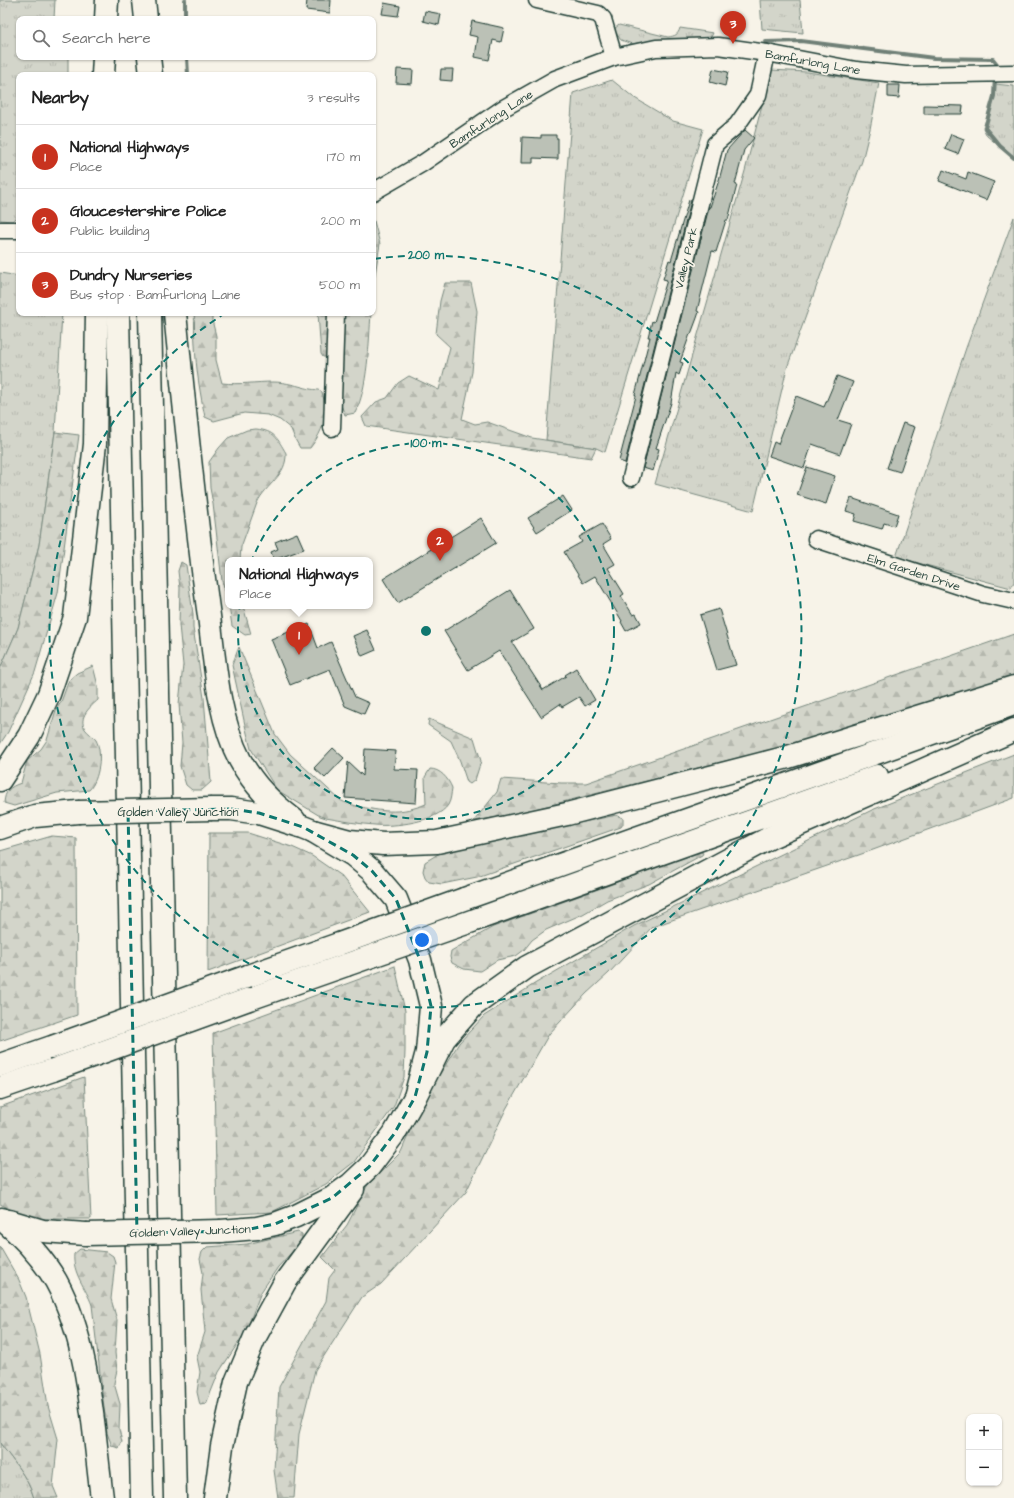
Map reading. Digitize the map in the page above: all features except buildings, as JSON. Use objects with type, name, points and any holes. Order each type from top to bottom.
[{"type":"highway","points":[[106,0],[106,16]]},
{"type":"highway","points":[[111,0],[111,16]]},
{"type":"highway","points":[[143,0],[144,16]]},
{"type":"highway","points":[[103,72],[104,60]]},
{"type":"highway","points":[[112,60],[112,72]]},
{"type":"highway","points":[[144,60],[144,72]]},
{"type":"highway","points":[[149,60],[151,72]]},
{"type":"highway","points":[[0,780],[29,736],[50,694],[75,617],[95,444],[97,316]]},
{"type":"highway","points":[[118,316],[142,1498]]},
{"type":"highway","points":[[150,316],[175,1498]]},
{"type":"highway","points":[[175,316],[202,571],[219,691],[229,733],[240,760],[261,791],[277,807],[308,829],[350,841],[383,844],[437,842],[567,814],[788,757],[1014,687]]},
{"type":"highway","points":[[0,1065],[1014,704]]},
{"type":"highway","points":[[0,1088],[1014,727]]},
{"type":"highway","points":[[415,1097],[444,1039],[474,1005],[527,967],[771,837],[1014,730]]},
{"type":"highway","name":"Golden Valley Junction","points":[[0,828],[35,816],[78,812],[231,810],[259,813],[308,829],[353,855],[372,871],[396,900],[420,960],[431,1006],[428,1052],[415,1097],[394,1134],[369,1167],[352,1184],[332,1198],[296,1216],[275,1224],[258,1228],[221,1232],[86,1234],[43,1231],[1,1218]]},
{"type":"highway","points":[[215,1498],[222,1446],[236,1382],[255,1337],[286,1282],[369,1167]]},
{"type":"highway","points":[[1,1218],[25,1239],[46,1265],[66,1302],[75,1326],[86,1376],[102,1498]]},
{"type":"street","points":[[537,0],[581,5],[598,14],[603,19],[614,57]]},
{"type":"street","name":"Bamfurlong Lane","points":[[376,190],[423,163],[502,110],[555,78],[614,57],[656,48],[718,46],[767,53],[856,70],[906,75],[1014,73]]},
{"type":"street","name":"Valley Park","points":[[631,478],[715,144],[737,124],[758,95],[767,53]]},
{"type":"street","points":[[0,230],[16,230]]},
{"type":"street","points":[[332,428],[336,316]]},
{"type":"street","name":"Elm Garden Drive","points":[[816,539],[983,594],[1014,601]]},
{"type":"highlighted area","points":[[231,809],[259,813],[303,827],[353,855],[372,871],[396,899],[420,960],[431,1006],[427,1052],[415,1097],[394,1134],[369,1167],[332,1198],[275,1224],[240,1231],[137,1233],[128,811]]},
{"type":"green space","points":[[0,0],[55,0],[54,16],[16,16],[16,60],[68,60],[68,72],[16,72],[16,218],[12,221],[0,220]]},
{"type":"green space","points":[[760,0],[800,0],[803,33],[762,29]]},
{"type":"green space","points":[[619,25],[668,37],[676,35],[680,28],[713,33],[711,37],[707,38],[655,40],[632,44],[621,40],[615,32],[614,29]]},
{"type":"green space","points":[[771,70],[807,72],[879,83],[862,161],[787,368],[753,511],[655,484],[745,171]]},
{"type":"green space","points":[[612,80],[633,97],[673,121],[703,129],[605,452],[596,448],[546,440],[573,93]]},
{"type":"green space","points":[[995,84],[1014,86],[1014,158],[987,136],[983,128],[994,96]]},
{"type":"green space","points":[[1014,217],[1014,582],[1011,588],[896,557],[966,348]]},
{"type":"green space","points":[[376,229],[380,244],[376,269]]},
{"type":"green space","points":[[0,273],[16,276],[16,316],[62,316],[55,432],[39,545],[18,628],[0,669]]},
{"type":"green space","points":[[445,283],[471,283],[477,311],[472,372],[462,419],[475,424],[487,422],[532,438],[596,448],[591,458],[366,426],[362,417],[376,402],[387,398],[398,383],[409,376],[439,390],[450,347],[436,334],[440,301]]},
{"type":"green space","points":[[194,316],[212,316],[216,336],[216,360],[222,383],[235,384],[278,382],[322,392],[325,406],[325,419],[319,435],[310,448],[300,448],[291,429],[280,420],[268,415],[244,413],[214,421],[205,417],[196,363]]},
{"type":"green space","points":[[318,316],[330,316],[326,357],[323,357],[321,354]]},
{"type":"green space","points":[[341,316],[371,316],[363,391],[355,413],[345,415],[336,392]]},
{"type":"green space","points":[[256,429],[267,431],[275,436],[286,453],[285,461],[280,474],[265,490],[257,503],[241,547],[240,557],[225,557],[225,592],[222,581],[210,488],[209,462],[228,438],[247,430]]},
{"type":"green space","points":[[55,432],[79,435],[58,593],[35,672],[8,732],[0,744],[0,669],[18,628],[39,545]]},
{"type":"green space","points":[[181,562],[186,565],[193,614],[193,628],[204,698],[211,782],[202,790],[192,790],[186,785],[180,766],[182,743],[179,704],[183,665],[179,625],[180,588],[178,571]]},
{"type":"green space","points":[[229,609],[244,609],[251,634],[245,635],[232,626]]},
{"type":"green space","points":[[1014,634],[1014,679],[869,725],[511,815],[474,821],[497,792],[501,779],[586,783]]},
{"type":"green space","points":[[239,647],[275,734],[290,754],[340,800],[361,807],[386,811],[401,811],[417,807],[426,804],[425,777],[430,769],[434,769],[446,778],[452,788],[448,805],[434,816],[414,822],[392,825],[369,825],[320,816],[277,790],[251,749],[232,665]]},
{"type":"green space","points":[[93,666],[98,686],[98,700],[86,713],[83,720],[85,729],[96,740],[99,752],[99,766],[92,786],[89,790],[57,793],[14,806],[4,803],[5,795],[8,790],[21,783],[27,761],[41,749],[47,740],[56,710],[61,702],[69,680],[77,673]]},
{"type":"green space","points":[[429,719],[474,738],[481,761],[475,780],[470,784],[467,782],[451,741],[428,725]]},
{"type":"green space","points":[[1014,754],[1014,798],[873,850],[652,927],[549,1034],[506,1109],[466,1192],[381,1284],[362,1297],[315,1370],[299,1434],[294,1498],[278,1498],[274,1470],[279,1387],[326,1301],[329,1278],[335,1270],[322,1257],[347,1225],[367,1186],[401,1152],[422,1103],[459,1043],[484,1016],[536,983],[634,926],[872,810]]},
{"type":"green space","points":[[616,815],[623,818],[623,824],[621,827],[477,877],[442,884],[429,882],[423,871],[425,862],[443,851]]},
{"type":"green space","points":[[209,833],[248,833],[292,847],[312,856],[341,876],[370,912],[208,972]]},
{"type":"green space","points":[[52,836],[76,838],[77,1015],[0,1041],[0,851]]},
{"type":"green space","points":[[697,850],[703,853],[702,855],[649,884],[607,900],[583,914],[546,930],[532,940],[524,950],[516,956],[497,960],[480,971],[464,969],[452,963],[450,957],[451,951],[493,927],[615,883],[687,851]]},
{"type":"green space","points":[[395,966],[405,1011],[404,1077],[394,1106],[354,1162],[326,1184],[272,1212],[217,1215],[213,1033]]},
{"type":"green space","points":[[84,1077],[91,1219],[30,1219],[0,1204],[0,1107]]},
{"type":"green space","points":[[298,1232],[302,1234],[302,1241],[278,1267],[261,1292],[246,1331],[219,1372],[206,1404],[200,1405],[197,1392],[200,1372],[197,1357],[205,1332],[201,1290],[203,1273],[200,1259],[202,1252],[207,1247],[247,1244]]},
{"type":"green space","points":[[0,1247],[19,1280],[26,1297],[40,1354],[48,1406],[58,1439],[53,1486],[58,1498],[34,1498],[24,1476],[0,1443]]},
{"type":"green space","points":[[80,1249],[107,1252],[113,1256],[115,1262],[111,1299],[117,1320],[115,1353],[117,1370],[114,1383],[120,1404],[119,1429],[122,1442],[119,1448],[112,1446],[107,1433],[92,1305],[75,1268],[74,1254]]},
{"type":"green space","points":[[0,1443],[24,1476],[34,1498],[0,1498]]},
{"type":"waterway","points":[[185,0],[185,16]]},
{"type":"waterway","points":[[766,42],[801,41],[934,58],[993,59],[997,64],[996,70]]},
{"type":"waterway","points":[[187,60],[188,72]]},
{"type":"waterway","points":[[995,76],[994,96],[985,128],[1000,146],[1014,158]]},
{"type":"place","name":"Dundry Nurseries","points":[[733,44]]},
{"type":"place","name":"Gloucestershire Police","points":[[440,561]]},
{"type":"place","name":"National Highways","points":[[299,655]]}]
